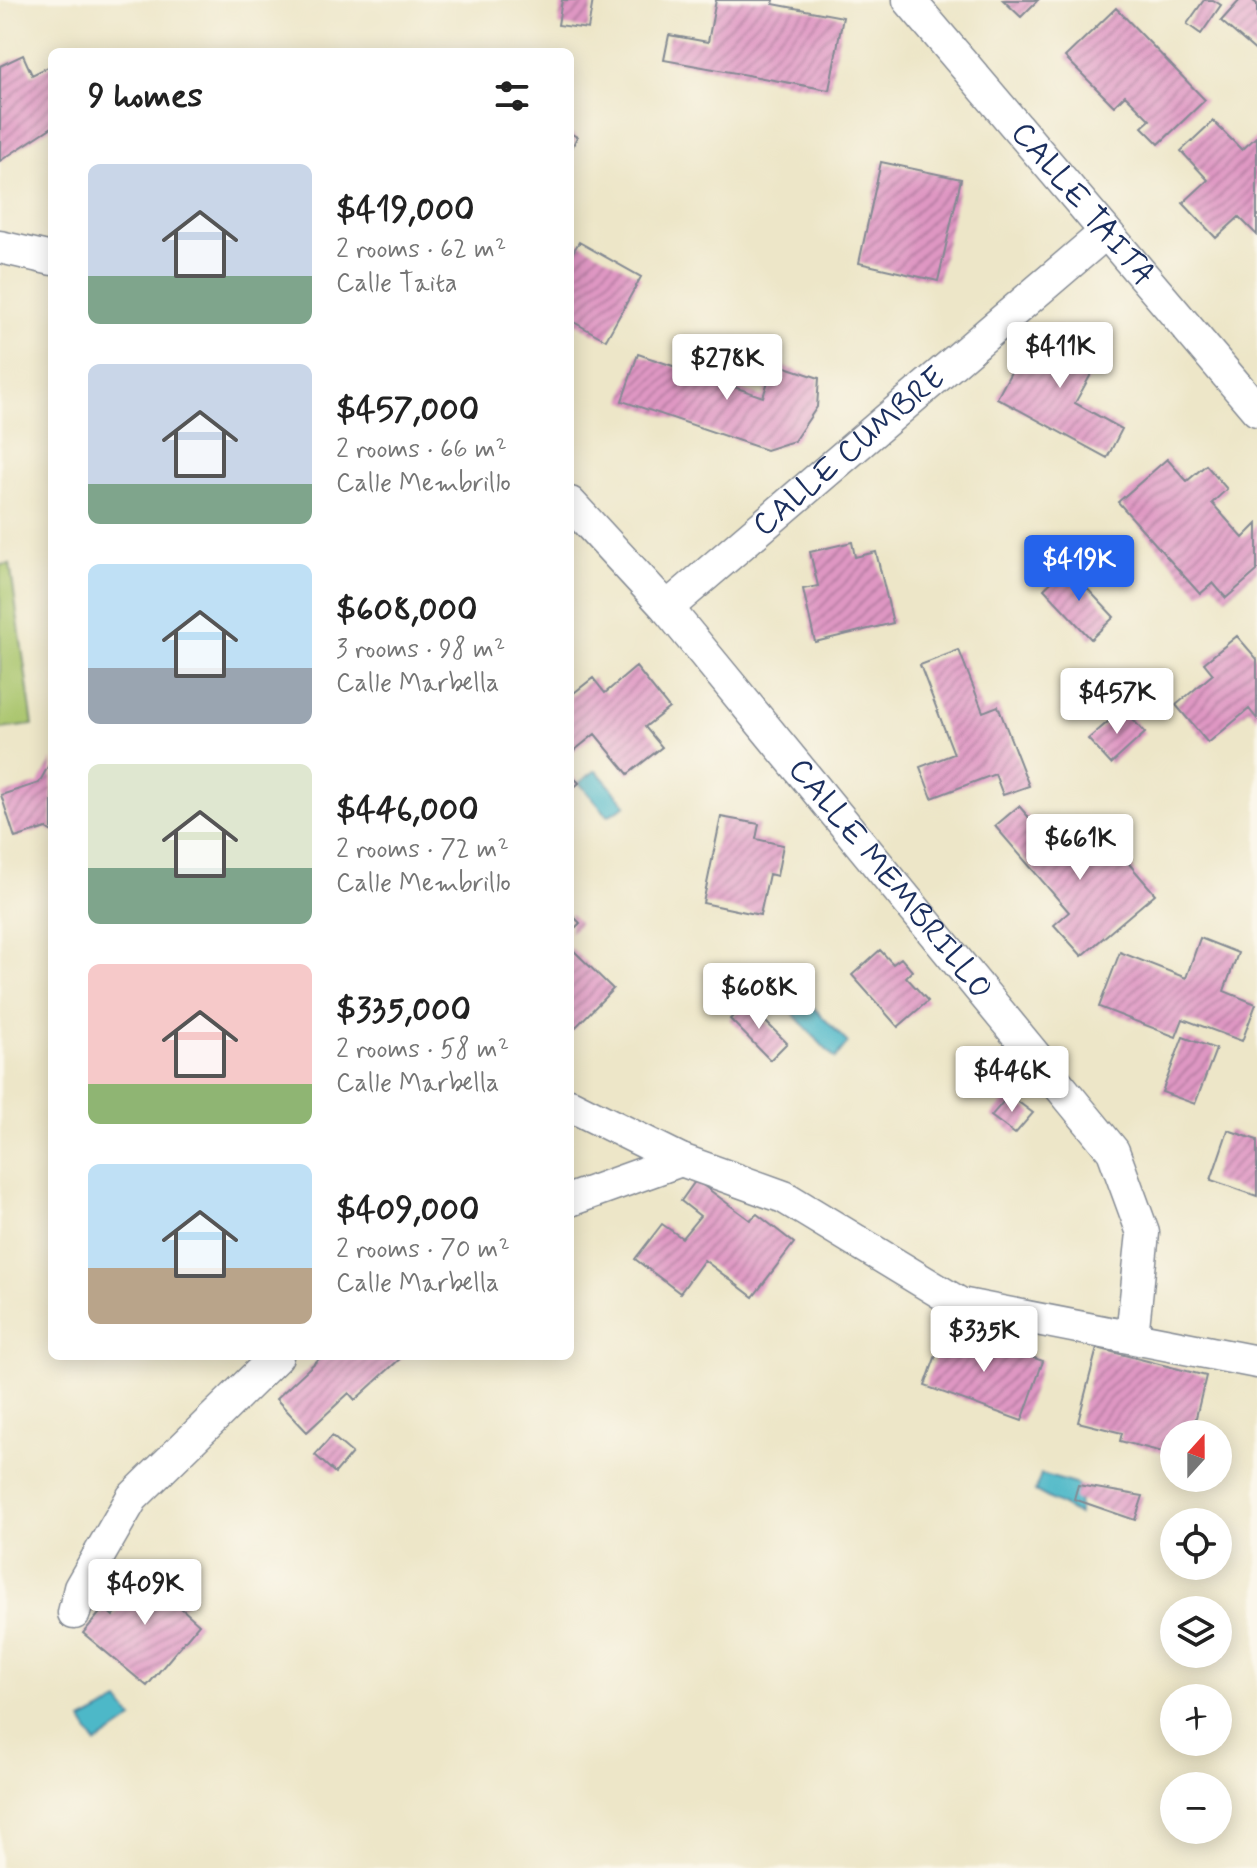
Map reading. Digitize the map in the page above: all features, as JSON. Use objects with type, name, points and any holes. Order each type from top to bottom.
[{"type":"street","name":"CALLE TAITA","points":[[909,0],[1257,410]]},
{"type":"street","name":"CALLE CUMBRE","points":[[667,608],[1105,233]]},
{"type":"street","points":[[0,247],[48,258]]},
{"type":"street","name":"CALLE MEMBRILLO","points":[[574,507],[667,608],[1113,1151],[1143,1233],[1132,1336]]},
{"type":"street","points":[[574,1107],[681,1160],[784,1197],[960,1304],[1257,1362]]},
{"type":"street","points":[[574,1199],[681,1160]]},
{"type":"street","points":[[74,1613],[80,1588],[132,1498],[273,1360]]},
{"type":"green space","points":[[10,564],[33,725],[0,729],[0,565]]},
{"type":"water","points":[[596,770],[626,805],[608,816],[579,783]]},
{"type":"water","points":[[807,1001],[848,1043],[835,1059],[794,1015]]},
{"type":"water","points":[[1041,1474],[1078,1485],[1079,1515],[1035,1491]]},
{"type":"water","points":[[119,1701],[133,1719],[96,1744],[82,1721]]},
{"type":"building","points":[[562,0],[593,0],[588,29],[558,25]]},
{"type":"building","points":[[716,0],[774,0],[773,4],[843,17],[829,90],[664,60],[669,35],[708,42]]},
{"type":"building","points":[[1003,0],[1038,0],[1021,17]]},
{"type":"building","points":[[1204,0],[1213,0],[1221,5],[1201,34],[1187,24]]},
{"type":"building","points":[[1240,0],[1252,0],[1257,4],[1257,52],[1221,21]]},
{"type":"building","points":[[1116,8],[1205,100],[1159,144],[1142,127],[1150,120],[1125,95],[1114,106],[1065,57]]},
{"type":"building","points":[[23,55],[32,75],[48,67],[48,130],[0,161],[0,66]]},
{"type":"building","points":[[1213,121],[1242,150],[1257,136],[1257,235],[1239,217],[1216,238],[1183,203],[1208,180],[1181,151]]},
{"type":"building","points":[[881,162],[961,179],[938,281],[859,263]]},
{"type":"building","points":[[579,242],[641,277],[606,340],[574,322],[574,250]]},
{"type":"building","points":[[1056,325],[1104,351],[1075,403],[1122,429],[1107,458],[997,398],[1025,346],[1040,355]]},
{"type":"building","points":[[638,354],[763,397],[774,363],[819,378],[817,407],[794,441],[766,450],[622,401]]},
{"type":"building","points":[[1167,459],[1187,481],[1206,465],[1227,489],[1212,503],[1243,538],[1257,524],[1257,571],[1226,598],[1213,583],[1200,594],[1118,502]]},
{"type":"building","points":[[852,542],[855,557],[876,552],[893,623],[815,642],[803,589],[818,586],[810,552]]},
{"type":"building","points":[[1067,567],[1114,617],[1091,639],[1044,589]]},
{"type":"building","points":[[1237,636],[1257,659],[1257,719],[1249,709],[1208,743],[1176,705],[1213,674],[1204,663]]},
{"type":"building","points":[[959,650],[983,712],[998,706],[1029,786],[1003,795],[995,774],[932,798],[920,767],[954,754],[920,665]]},
{"type":"building","points":[[636,667],[669,708],[645,727],[662,747],[628,774],[595,734],[574,751],[574,693],[593,678],[605,693]]},
{"type":"building","points":[[1123,709],[1145,733],[1111,764],[1088,739]]},
{"type":"building","points":[[48,766],[48,829],[15,838],[1,795],[39,783]]},
{"type":"building","points":[[1019,806],[1070,865],[1105,836],[1155,894],[1082,956],[1054,925],[1069,912],[995,826]]},
{"type":"building","points":[[721,817],[759,824],[756,839],[783,845],[777,876],[769,874],[760,915],[703,903]]},
{"type":"building","points":[[1200,938],[1238,953],[1224,991],[1256,1004],[1242,1041],[1183,1019],[1176,1037],[1099,1007],[1120,952],[1186,978]]},
{"type":"building","points":[[880,950],[893,964],[901,958],[912,971],[906,977],[928,1001],[898,1027],[852,975]]},
{"type":"building","points":[[574,951],[613,989],[574,1029]]},
{"type":"building","points":[[747,1003],[787,1043],[770,1060],[730,1019]]},
{"type":"building","points":[[1183,1037],[1216,1049],[1195,1104],[1162,1092]]},
{"type":"building","points":[[1009,1095],[1033,1113],[1015,1134],[991,1116]]},
{"type":"building","points":[[1228,1130],[1257,1140],[1257,1196],[1211,1180]]},
{"type":"building","points":[[696,1180],[750,1220],[757,1214],[794,1243],[753,1297],[704,1260],[680,1293],[635,1259],[662,1224],[682,1238],[700,1216],[681,1201]]},
{"type":"building","points":[[946,1327],[1043,1361],[1022,1421],[925,1386]]},
{"type":"building","points":[[1097,1348],[1206,1376],[1195,1420],[1160,1420],[1160,1451],[1120,1441],[1122,1433],[1078,1422]]},
{"type":"building","points":[[318,1360],[399,1360],[355,1400],[349,1393],[307,1432],[276,1399]]},
{"type":"building","points":[[332,1436],[352,1453],[335,1473],[315,1455]]},
{"type":"building","points":[[1078,1485],[1143,1496],[1135,1520],[1074,1499]]},
{"type":"building","points":[[155,1566],[191,1596],[181,1608],[199,1624],[147,1686],[83,1633],[104,1608],[113,1616]]}]
